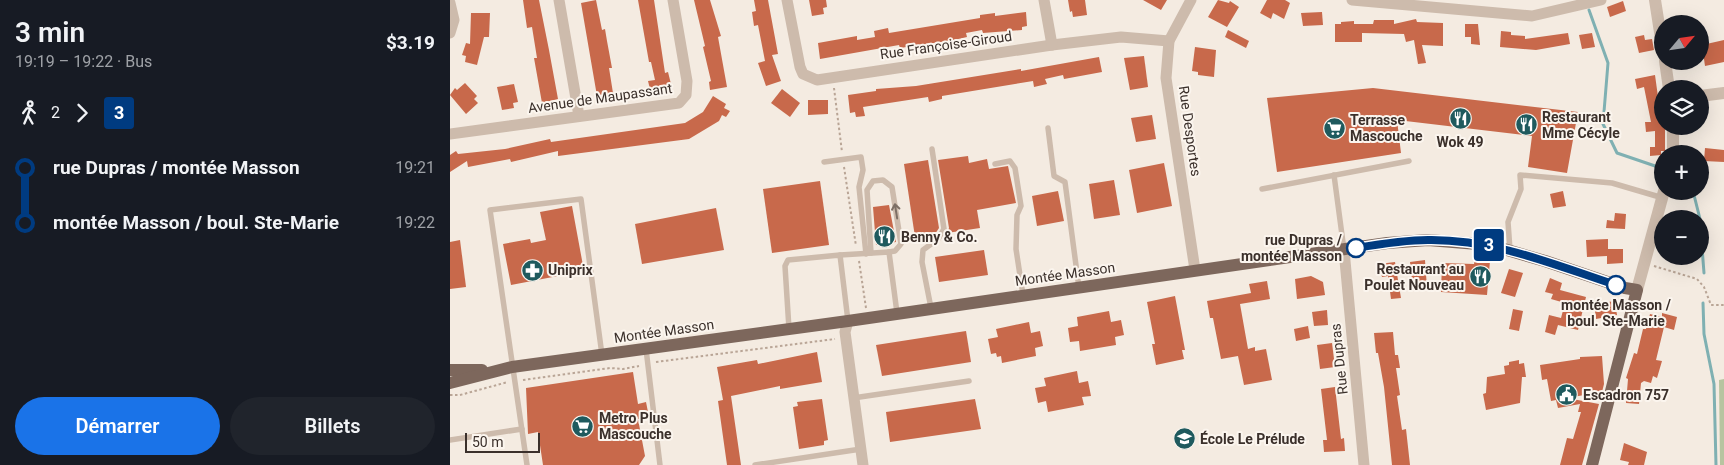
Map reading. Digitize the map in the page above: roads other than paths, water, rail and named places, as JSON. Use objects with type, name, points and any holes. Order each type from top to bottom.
[{"type":"main road","name":"Montée Masson","points":[[450,370],[492,370],[646,349],[1344,250],[1387,242],[1428,240],[1470,242],[1510,250],[1625,288],[1637,290]]},
{"type":"main road","points":[[1592,465],[1637,290]]},
{"type":"main road","name":"Montée Masson","points":[[450,383],[492,370]]},
{"type":"street","points":[[559,0],[579,116]]},
{"type":"street","name":"Avenue de Maupassant","points":[[450,134],[680,103],[686,95],[688,81],[673,0]]},
{"type":"street","name":"Rue Françoise-Giroud","points":[[787,0],[796,56],[803,74],[817,80],[1052,45],[1121,37],[1170,41]]},
{"type":"street","points":[[1044,0],[1052,45]]},
{"type":"street","name":"Rue Desportes","points":[[1191,0],[1170,41],[1166,78],[1195,270]]},
{"type":"street","points":[[1352,0],[1532,16],[1602,0]]},
{"type":"street","points":[[1655,0],[1657,15]]},
{"type":"street","points":[[450,3],[454,20],[450,33]]},
{"type":"street","points":[[1709,95],[1724,93]]},
{"type":"street","points":[[1637,290],[1663,200]]},
{"type":"street","name":"Rue Dupras","points":[[1344,250],[1364,465]]},
{"type":"street","points":[[848,321],[845,332],[863,465]]},
{"type":"lane","points":[[1048,128],[1054,176],[1065,182],[1079,288]]},
{"type":"lane","points":[[931,308],[922,262],[923,250],[938,239],[944,229],[932,149]]},
{"type":"lane","points":[[824,162],[861,157],[863,170],[859,187],[868,253]]},
{"type":"lane","points":[[996,164],[1010,161],[1014,168],[1021,206],[1017,214],[1016,249],[1022,296]]},
{"type":"lane","points":[[1262,189],[1409,161]]},
{"type":"lane","points":[[1334,175],[1344,250]]},
{"type":"lane","points":[[1510,250],[1508,222],[1521,189],[1520,175],[1612,182],[1654,192]]},
{"type":"lane","points":[[789,329],[785,266],[788,260],[889,252],[895,251],[901,244],[892,187],[883,180],[873,181],[866,190],[868,253]]},
{"type":"lane","points":[[527,465],[490,210],[581,199],[602,355]]},
{"type":"lane","points":[[889,252],[898,313]]},
{"type":"lane","points":[[840,255],[848,321]]},
{"type":"lane","points":[[646,349],[660,465]]},
{"type":"lane","points":[[854,398],[969,382]]},
{"type":"lane","points":[[450,440],[522,429]]},
{"type":"lane","points":[[755,465],[861,449]]},
{"type":"waterway","points":[[1589,10],[1608,63],[1603,124],[1617,153],[1654,166]]},
{"type":"waterway","points":[[1695,200],[1698,210]]},
{"type":"waterway","points":[[1703,265],[1704,273]]},
{"type":"waterway","points":[[1703,303],[1704,334],[1714,384],[1716,465]]},
{"type":"place","name":"Wok 49","points":[[1460,119]]},
{"type":"place","name":"Restaurant Mme Cécyle","points":[[1526,125]]},
{"type":"place","name":"Terrasse Mascouche","points":[[1334,128]]},
{"type":"place","name":"Benny & Co.","points":[[885,237]]},
{"type":"place","name":"rue Dupras / montée Masson","points":[[1356,248]]},
{"type":"place","name":"Uniprix","points":[[532,270]]},
{"type":"place","name":"Restaurant au Poulet Nouveau","points":[[1480,277]]},
{"type":"place","name":"montée Masson / boul. Ste-Marie","points":[[1616,285]]},
{"type":"place","name":"Escadron 757","points":[[1567,395]]},
{"type":"place","name":"Metro Plus Mascouche","points":[[583,426]]},
{"type":"place","name":"École Le Prélude","points":[[1184,439]]}]
